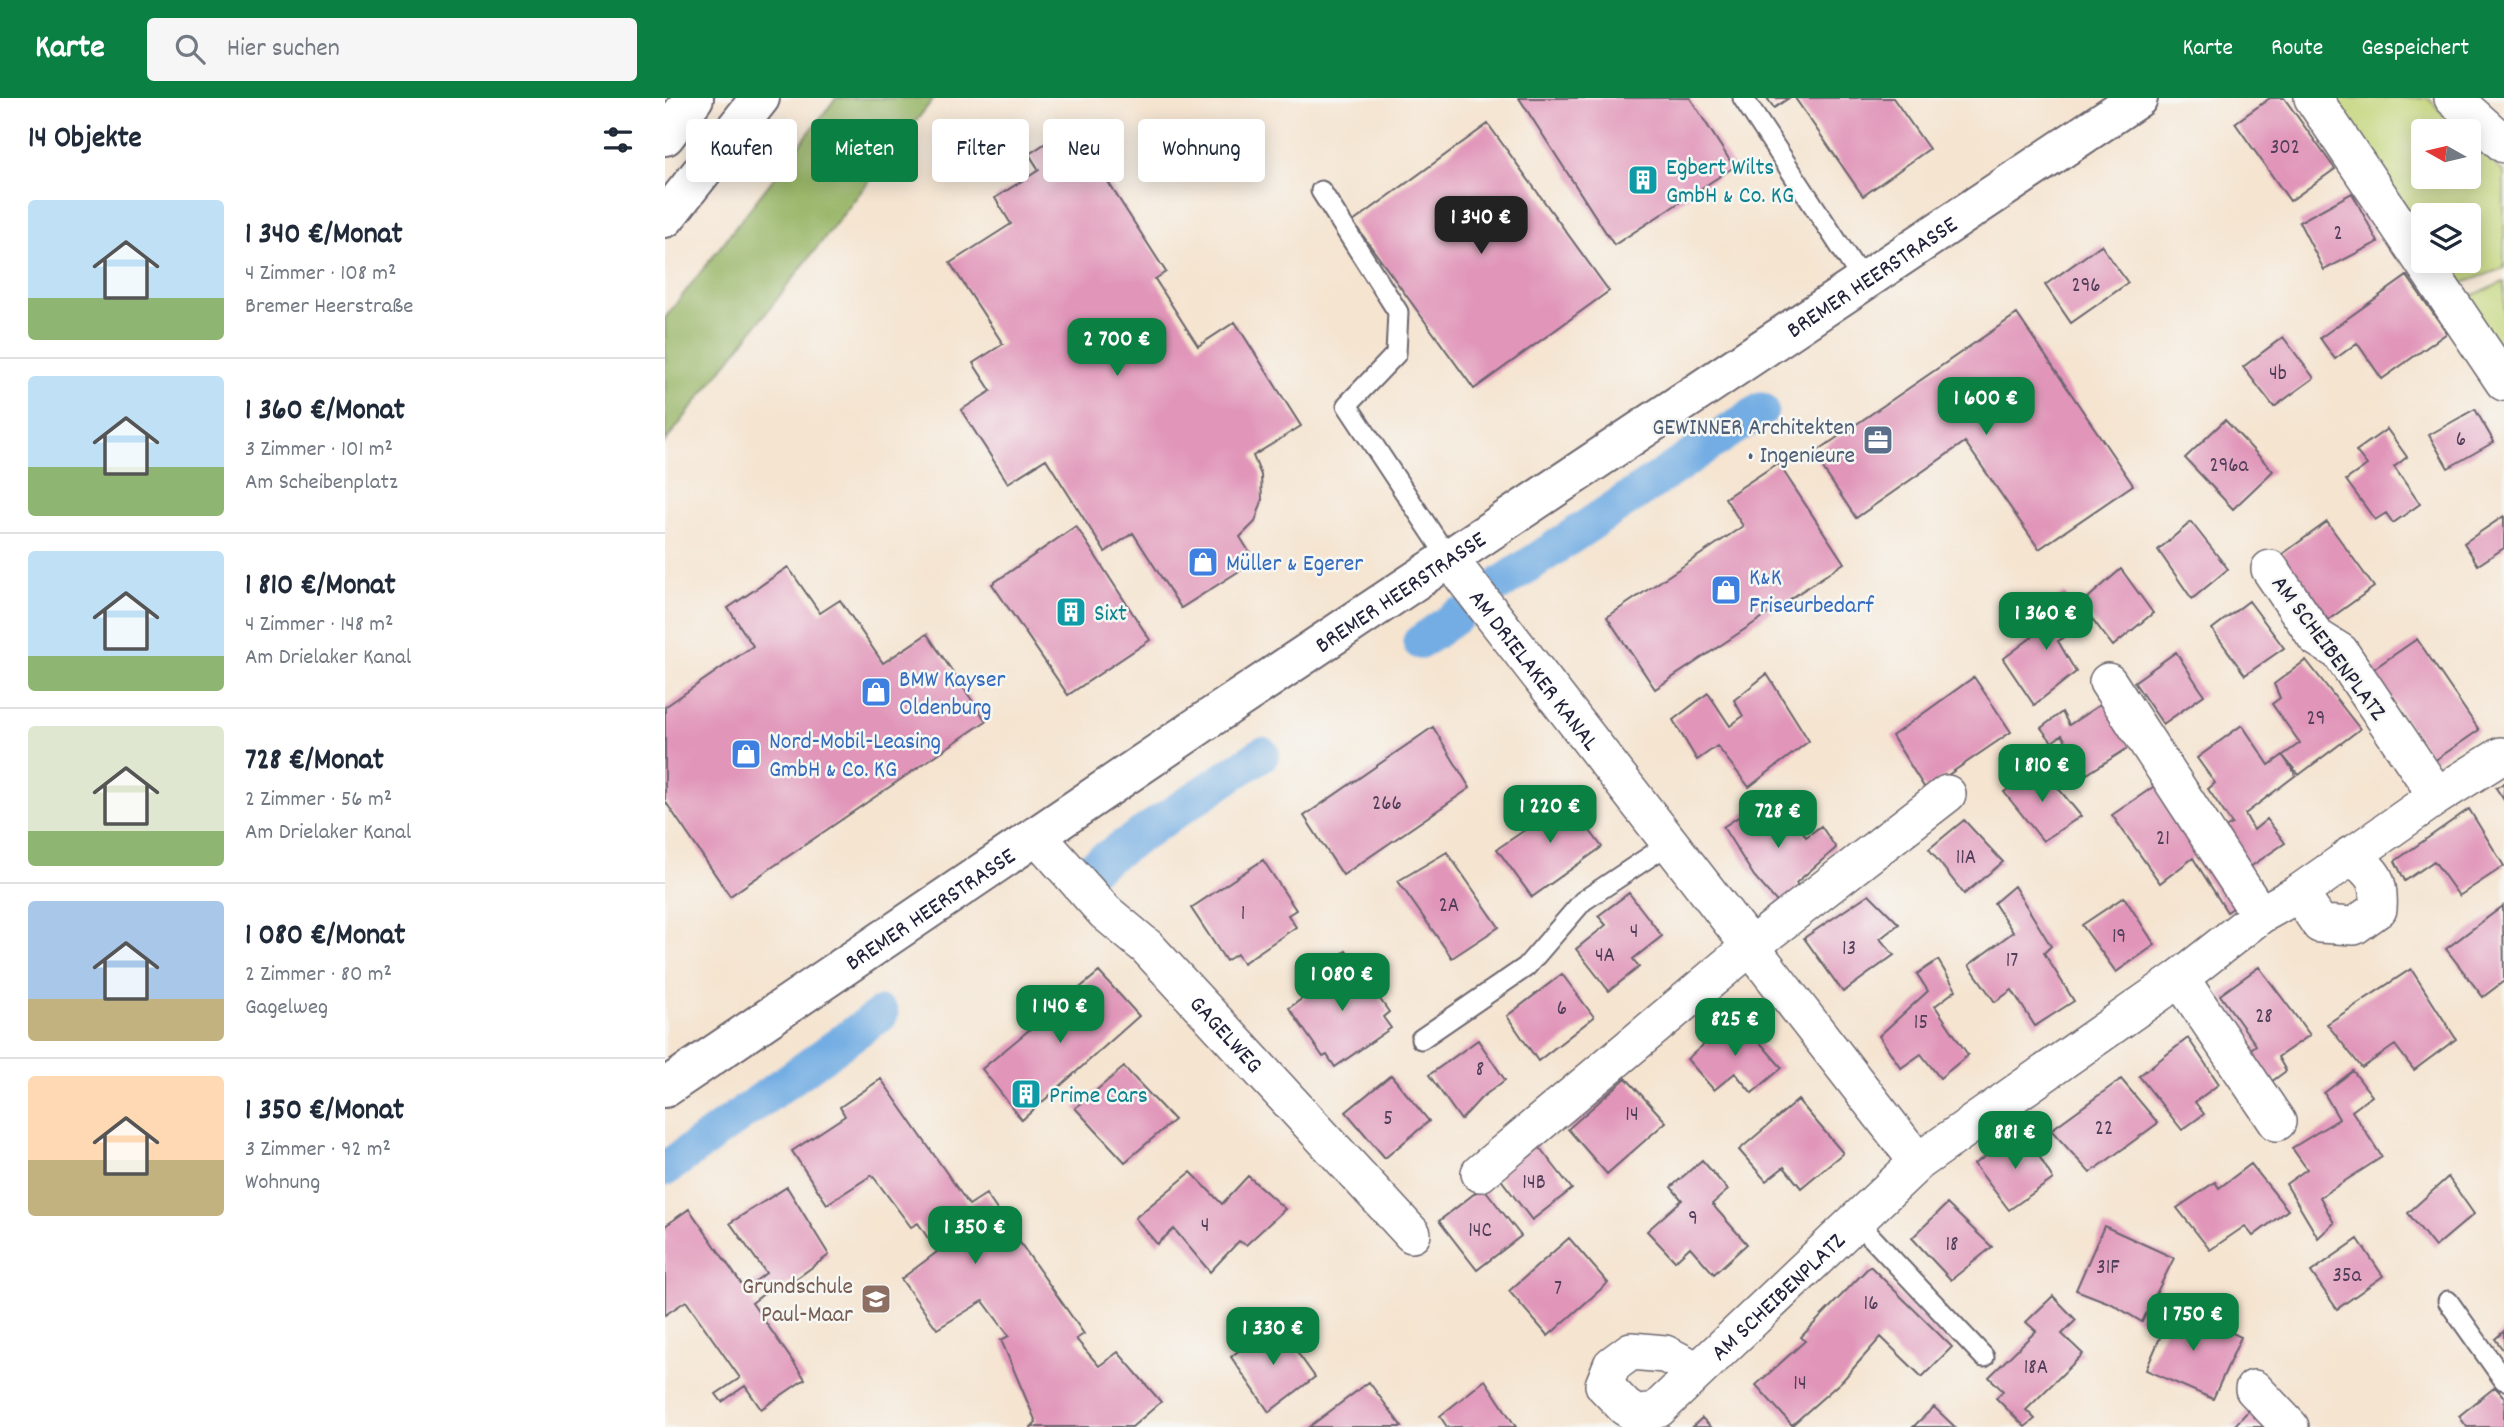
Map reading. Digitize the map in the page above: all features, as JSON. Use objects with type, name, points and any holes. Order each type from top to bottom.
[{"type":"main road","points":[[665,136],[694,98]]},
{"type":"main road","points":[[665,218],[760,98]]},
{"type":"main road","name":"BREMER HEERSTRASSE","points":[[665,1088],[864,951],[2138,98]]},
{"type":"street","points":[[2313,98],[2504,382]]},
{"type":"street","points":[[2453,98],[2504,144]]},
{"type":"street","name":"AM DRIELAKER KANAL","points":[[1449,559],[1918,1161]]},
{"type":"street","name":"AM SCHEIBENPLATZ","points":[[2270,569],[2316,637],[2340,652],[2437,796]]},
{"type":"street","points":[[2108,681],[2260,915]]},
{"type":"street","name":"AM SCHEIBENPLATZ","points":[[1698,1371],[1665,1354],[1631,1351],[1612,1365],[1604,1385],[1636,1422],[1658,1409],[1857,1222],[1918,1161],[2180,978],[2260,915],[2299,893],[2437,796],[2501,756]]},
{"type":"street","points":[[1480,1173],[1751,946],[1947,794]]},
{"type":"street","name":"GAGELWEG","points":[[1038,837],[1105,912],[1147,947],[1412,1234]]},
{"type":"street","points":[[2299,893],[2320,924],[2354,926],[2378,909],[2380,886],[2370,871],[2351,855]]},
{"type":"street","points":[[2180,978],[2277,1122]]},
{"type":"street","points":[[2253,1389],[2290,1427]]},
{"type":"lane","points":[[1743,98],[1863,281]]},
{"type":"lane","points":[[1321,191],[1398,312],[1396,354],[1347,405],[1449,559]]},
{"type":"lane","points":[[1421,1040],[1526,967],[1583,901],[1670,843]]},
{"type":"lane","name":"AM SCHEIBENPLATZ","points":[[1857,1222],[1984,1357]]},
{"type":"lane","points":[[2448,1301],[2504,1380]]},
{"type":"green space","points":[[836,98],[934,98],[918,119],[820,119]]},
{"type":"green space","points":[[2326,98],[2428,98],[2449,119],[2411,119],[2411,189],[2481,189],[2481,151],[2504,173],[2504,268],[2452,287],[2443,273],[2481,273],[2481,203],[2411,203],[2411,225]]},
{"type":"green space","points":[[811,130],[811,182],[868,182],[665,442],[665,318],[771,182],[797,182],[797,148]]},
{"type":"green space","points":[[2504,282],[2504,368],[2459,301]]},
{"type":"building","name":"Egbert Wilts GmbH & Co. KG","points":[[1519,98],[1690,98],[1734,167],[1614,245]]},
{"type":"building","points":[[1767,98],[1789,98],[1774,108]]},
{"type":"building","points":[[1795,98],[1893,98],[1929,149],[1863,196]]},
{"type":"building","points":[[2270,98],[2284,98],[2335,169],[2290,201],[2235,123]]},
{"type":"building","points":[[1488,124],[1609,291],[1474,389],[1353,222]]},
{"type":"building","points":[[1043,145],[1043,182],[1108,182],[1166,272],[1155,279],[1198,346],[1235,322],[1301,426],[1253,456],[1261,475],[1262,501],[1255,522],[1240,537],[1255,561],[1181,608],[1133,533],[1105,552],[1046,459],[1008,483],[961,410],[991,391],[973,363],[1003,344],[950,263],[1011,224],[995,198],[1020,182],[1029,182],[1029,176],[1039,170],[1029,154]]},
{"type":"building","points":[[2352,193],[2378,242],[2324,270],[2299,222]]},
{"type":"building","points":[[2101,245],[2128,283],[2071,323],[2045,285]]},
{"type":"building","points":[[2407,276],[2447,333],[2382,379],[2357,343],[2335,359],[2320,338]]},
{"type":"building","points":[[2017,314],[2133,485],[2039,549],[1965,442],[1856,518],[1813,454]]},
{"type":"building","points":[[2283,337],[2314,378],[2274,407],[2243,367]]},
{"type":"building","points":[[2475,409],[2494,442],[2448,468],[2429,435]]},
{"type":"building","points":[[2225,420],[2273,471],[2233,509],[2185,458]]},
{"type":"building","points":[[2387,429],[2407,457],[2394,467],[2420,504],[2393,523],[2386,513],[2375,520],[2346,480],[2367,465],[2356,451]]},
{"type":"building","name":"K&K Friseurbedarf","points":[[1778,463],[1844,563],[1655,689],[1607,617],[1743,526],[1725,498]]},
{"type":"building","points":[[2504,516],[2504,548],[2478,565],[2464,543]]},
{"type":"building","points":[[2191,522],[2228,569],[2192,599],[2158,550]]},
{"type":"building","points":[[2327,522],[2374,587],[2328,620],[2281,555]]},
{"type":"building","name":"Sixt","points":[[1076,526],[1150,640],[1068,695],[992,584]]},
{"type":"building","points":[[788,567],[820,613],[840,600],[883,663],[927,634],[986,721],[730,896],[665,801],[665,707],[753,646],[728,608]]},
{"type":"building","points":[[2121,569],[2153,613],[2113,646],[2081,604]]},
{"type":"building","points":[[2064,593],[2083,624],[2058,641],[2076,672],[2034,705],[2003,659],[2044,628],[2036,616]]},
{"type":"building","points":[[2249,601],[2284,648],[2245,675],[2212,629]]},
{"type":"building","points":[[2417,639],[2479,730],[2434,761],[2372,670]]},
{"type":"building","points":[[2176,652],[2204,695],[2163,724],[2134,682]]},
{"type":"building","points":[[2306,660],[2360,729],[2299,775],[2283,756],[2296,775],[2245,814],[2254,830],[2267,819],[2285,843],[2247,869],[2222,830],[2232,824],[2208,789],[2215,783],[2197,758],[2242,725],[2269,765],[2300,743],[2272,704],[2280,698],[2274,684]]},
{"type":"building","points":[[1767,674],[1809,741],[1749,787],[1717,746],[1697,760],[1673,720],[1708,693],[1730,726],[1743,716],[1734,700]]},
{"type":"building","points":[[1974,677],[2011,732],[1926,790],[1892,736]]},
{"type":"building","points":[[2104,702],[2131,746],[2087,774],[2062,735],[2052,742],[2041,728],[2062,712],[2069,725]]},
{"type":"building","points":[[1433,727],[1470,788],[1343,875],[1304,816]]},
{"type":"building","points":[[2041,767],[2081,816],[2043,841],[2004,792]]},
{"type":"building","points":[[2159,783],[2245,900],[2227,912],[2193,858],[2160,883],[2112,815]]},
{"type":"building","points":[[2504,783],[2504,800],[2496,788]]},
{"type":"building","points":[[1557,787],[1602,847],[1532,897],[1497,849],[1550,813],[1540,797]]},
{"type":"building","points":[[1763,801],[1773,816],[1787,807],[1806,837],[1821,826],[1836,848],[1796,883],[1802,893],[1782,908],[1754,876],[1723,827]]},
{"type":"building","points":[[2469,809],[2504,866],[2459,896],[2434,861],[2405,881],[2395,861]]},
{"type":"building","points":[[1964,820],[2003,862],[1964,894],[1929,849]]},
{"type":"building","points":[[1447,852],[1499,927],[1452,958],[1398,881]]},
{"type":"building","points":[[1263,860],[1296,910],[1288,915],[1296,927],[1243,963],[1237,954],[1226,961],[1191,908]]},
{"type":"building","points":[[2014,886],[2051,946],[2044,953],[2074,1001],[2035,1026],[2012,990],[1995,1002],[1969,965],[2013,932],[1994,903]]},
{"type":"building","points":[[1629,893],[1662,936],[1633,959],[1639,967],[1609,991],[1576,949],[1606,925],[1598,916]]},
{"type":"building","points":[[1869,894],[1899,924],[1880,939],[1894,955],[1843,992],[1804,938]]},
{"type":"building","points":[[2124,897],[2155,945],[2116,972],[2082,925]]},
{"type":"building","points":[[2503,906],[2504,981],[2483,997],[2446,949]]},
{"type":"building","points":[[1346,951],[1389,1012],[1383,1017],[1391,1028],[1335,1067],[1327,1055],[1323,1057],[1289,1008],[1337,974],[1330,962]]},
{"type":"building","points":[[1938,960],[1956,990],[1935,1006],[1968,1055],[1940,1078],[1921,1054],[1901,1068],[1879,1036],[1928,991],[1917,974]]},
{"type":"building","points":[[2259,967],[2310,1035],[2278,1057],[2286,1071],[2264,1087],[2242,1056],[2256,1045],[2220,995]]},
{"type":"building","points":[[2411,969],[2456,1039],[2414,1070],[2395,1045],[2362,1068],[2327,1024]]},
{"type":"building","points":[[1099,972],[1139,1016],[1022,1120],[982,1069]]},
{"type":"building","points":[[1562,974],[1594,1017],[1538,1061],[1507,1016]]},
{"type":"building","points":[[1737,1016],[1782,1068],[1752,1093],[1735,1073],[1714,1090],[1687,1059]]},
{"type":"building","points":[[2188,1038],[2219,1084],[2195,1102],[2204,1114],[2182,1130],[2139,1076]]},
{"type":"building","points":[[1478,1040],[1505,1080],[1481,1098],[1461,1120],[1429,1075]]},
{"type":"building","points":[[1124,1067],[1174,1120],[1125,1162],[1075,1108]]},
{"type":"building","points":[[2353,1071],[2372,1096],[2352,1111],[2382,1157],[2320,1197],[2334,1223],[2318,1238],[2286,1184],[2307,1169],[2292,1148],[2339,1119],[2324,1093]]},
{"type":"building","points":[[1391,1075],[1429,1121],[1385,1158],[1346,1112]]},
{"type":"building","points":[[1626,1078],[1666,1122],[1607,1174],[1568,1129]]},
{"type":"building","points":[[881,1079],[969,1205],[986,1194],[1084,1334],[1076,1339],[1099,1366],[1118,1352],[1161,1402],[1132,1427],[1031,1427],[1036,1422],[1001,1340],[1009,1336],[983,1301],[937,1329],[901,1279],[937,1252],[918,1223],[911,1227],[872,1175],[827,1204],[792,1151],[845,1116],[840,1107]]},
{"type":"building","points":[[2121,1079],[2158,1123],[2090,1173],[2051,1130]]},
{"type":"building","points":[[1798,1100],[1843,1153],[1801,1188],[1784,1167],[1766,1181],[1739,1150]]},
{"type":"building","points":[[2024,1131],[2053,1179],[2009,1210],[1974,1164]]},
{"type":"building","points":[[1536,1143],[1572,1189],[1532,1220],[1496,1173]]},
{"type":"building","points":[[1702,1160],[1728,1190],[1712,1204],[1747,1244],[1714,1274],[1690,1247],[1675,1261],[1647,1231],[1682,1200],[1671,1187]]},
{"type":"building","points":[[2251,1164],[2288,1210],[2253,1236],[2245,1226],[2210,1250],[2177,1208],[2215,1182],[2219,1188]]},
{"type":"building","points":[[1191,1172],[1222,1204],[1248,1176],[1285,1209],[1246,1245],[1239,1241],[1210,1272],[1174,1229],[1157,1244],[1135,1218]]},
{"type":"building","points":[[2448,1177],[2474,1214],[2435,1247],[2408,1213]]},
{"type":"building","points":[[787,1187],[829,1255],[782,1289],[775,1285],[752,1303],[805,1379],[761,1409],[745,1386],[722,1402],[716,1394],[740,1378],[686,1301],[665,1315],[665,1226],[689,1209],[745,1289],[766,1273],[730,1223]]},
{"type":"building","points":[[1483,1187],[1521,1236],[1477,1270],[1439,1221]]},
{"type":"building","points":[[1947,1204],[1992,1247],[1951,1280],[1912,1238]]},
{"type":"building","points":[[2104,1226],[2174,1258],[2142,1322],[2112,1304],[2076,1290]]},
{"type":"building","points":[[1569,1238],[1608,1283],[1548,1336],[1509,1291]]},
{"type":"building","points":[[2358,1239],[2383,1276],[2337,1309],[2311,1272]]},
{"type":"building","points":[[1870,1266],[1952,1347],[1922,1377],[1881,1337],[1843,1380],[1792,1425],[1756,1385],[1805,1341],[1801,1337]]},
{"type":"building","points":[[2053,1296],[2076,1320],[2062,1334],[2083,1354],[2026,1410],[2035,1419],[2025,1427],[1996,1398],[2003,1391],[1989,1377],[2036,1331],[2026,1322]]},
{"type":"building","points":[[2174,1305],[2241,1337],[2213,1399],[2146,1370]]},
{"type":"building","points":[[1275,1321],[1315,1377],[1269,1412],[1231,1357]]},
{"type":"building","points":[[2504,1331],[2504,1351],[2495,1339]]},
{"type":"building","points":[[1485,1380],[1516,1427],[1447,1427],[1440,1416]]},
{"type":"building","points":[[1369,1382],[1402,1427],[1309,1427]]},
{"type":"building","points":[[2495,1387],[2504,1397],[2504,1427],[2467,1427],[2459,1416]]},
{"type":"building","points":[[1934,1407],[1955,1427],[1913,1427]]},
{"type":"building","points":[[2251,1408],[2279,1427],[2233,1427]]},
{"type":"building","points":[[1702,1418],[1711,1427],[1692,1427]]},
{"type":"waterway","points":[[1502,583],[1761,410]]},
{"type":"waterway","points":[[1420,642],[1457,616]]},
{"type":"waterway","points":[[1085,872],[1262,754]]},
{"type":"waterway","points":[[665,1169],[881,1014]]},
{"type":"place","name":"Egbert Wilts GmbH & Co. KG","points":[[1643,180]]},
{"type":"place","name":"GEWINNER Architekten • Ingenieure","points":[[1878,440]]},
{"type":"place","name":"Müller & Egerer","points":[[1203,562]]},
{"type":"place","name":"K&K Friseurbedarf","points":[[1726,590]]},
{"type":"place","name":"Sixt","points":[[1071,612]]},
{"type":"place","name":"BMW Kayser Oldenburg","points":[[876,692]]},
{"type":"place","name":"Nord-Mobil-Leasing GmbH & Co. KG","points":[[746,754]]},
{"type":"place","name":"Prime Cars","points":[[1026,1094]]},
{"type":"place","name":"Grundschule Paul-Maar","points":[[876,1299]]}]
